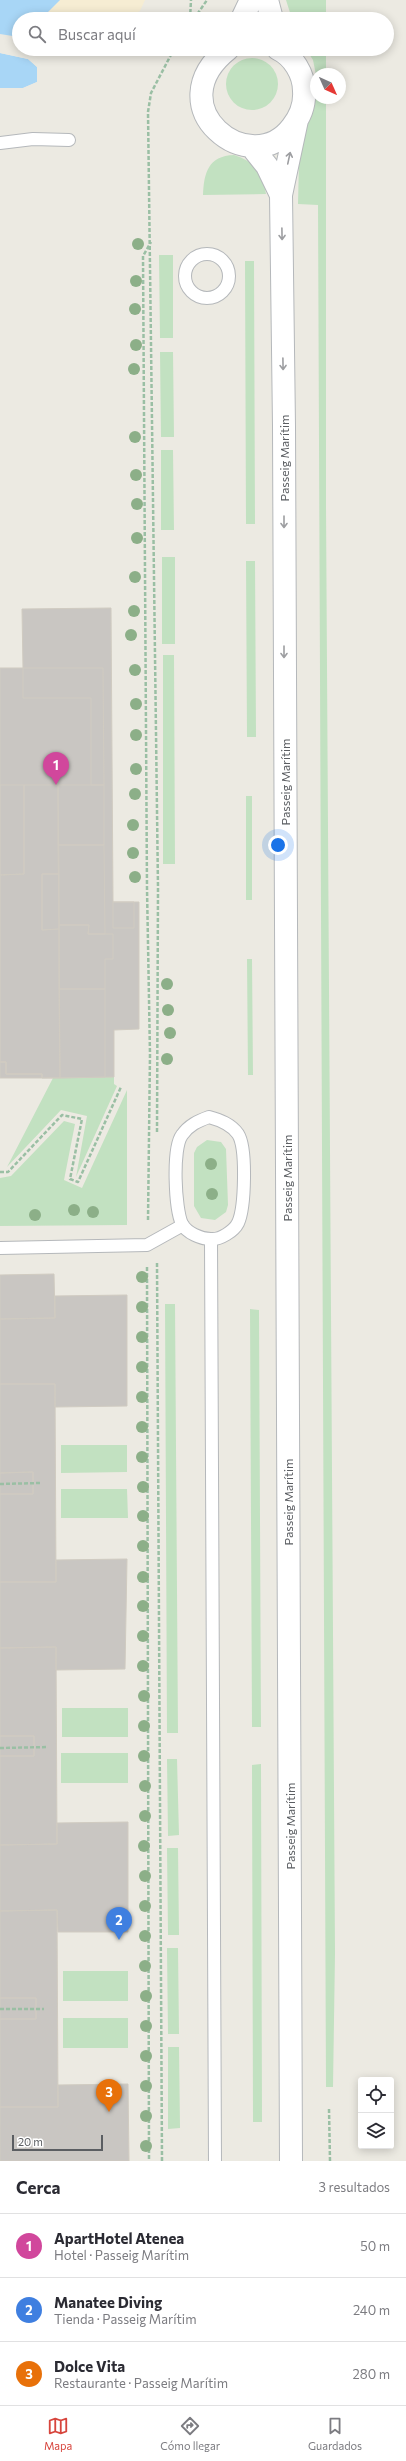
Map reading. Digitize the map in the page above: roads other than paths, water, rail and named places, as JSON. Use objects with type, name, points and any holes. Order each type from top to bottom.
[{"type":"street","points":[[245,12],[251,0]]},
{"type":"street","points":[[267,0],[270,12]]},
{"type":"street","points":[[219,56],[214,60],[205,75],[201,92],[203,110],[212,126],[223,136],[236,143],[251,146],[265,144],[278,139],[289,131],[297,120]]},
{"type":"street","name":"Passeig Marítim","points":[[287,56],[293,61],[301,75],[304,90],[303,105],[297,120],[281,195],[284,426],[291,2161]]},
{"type":"street","name":"Passeig Marítim","points":[[251,146],[267,166],[281,195]]},
{"type":"lane","points":[[0,143],[33,139],[69,140]]},
{"type":"lane","points":[[209,1117],[221,1120],[238,1134],[243,1152],[242,1210],[238,1225],[227,1234],[211,1240],[193,1234],[183,1225],[177,1207],[177,1155],[181,1136],[193,1123],[209,1117]]},
{"type":"lane","points":[[0,1248],[147,1245],[183,1225]]},
{"type":"lane","points":[[211,1240],[215,2161]]},
{"type":"water","points":[[0,0],[60,0],[48,12],[12,12],[12,36],[0,34]]},
{"type":"water","points":[[0,53],[28,59],[37,67],[37,82],[23,88],[0,88]]},
{"type":"place","name":"ApartHotel Atenea","points":[[56,785]]},
{"type":"place","name":"Manatee Diving","points":[[119,1940]]},
{"type":"place","name":"Dolce Vita","points":[[109,2112]]}]
